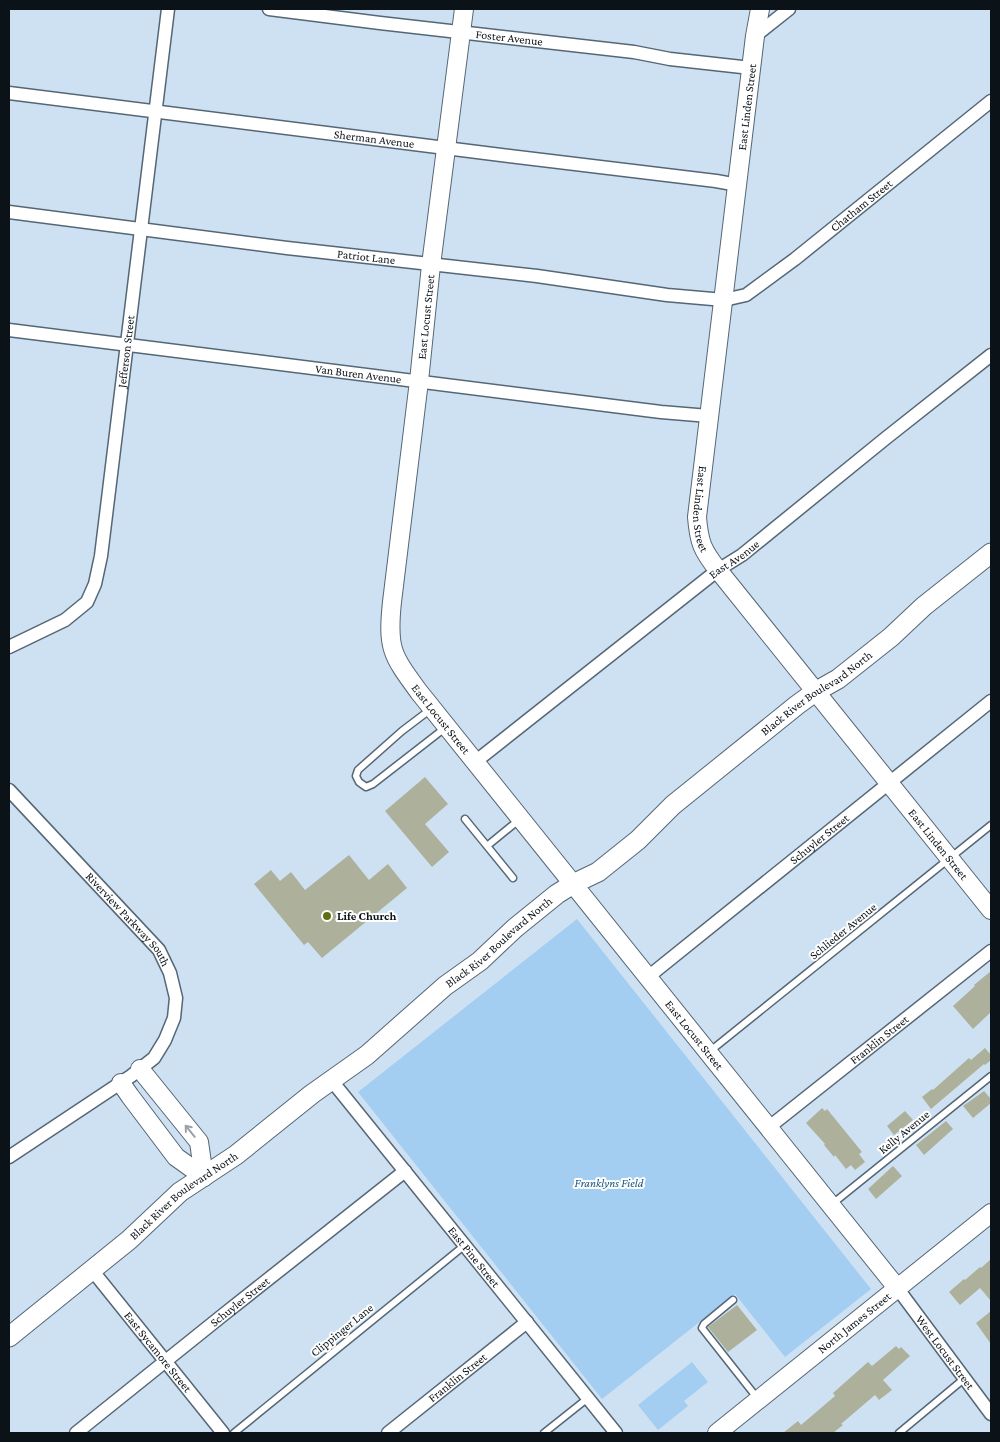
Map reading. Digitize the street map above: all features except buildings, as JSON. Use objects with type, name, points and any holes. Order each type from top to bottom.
[{"type":"main road","name":"Black River Boulevard North","points":[[9,1337],[148,1223],[180,1192],[236,1155],[312,1094],[367,1055],[445,986],[480,960],[556,894],[598,872],[638,840],[673,805],[797,705],[838,679],[891,637],[924,606],[991,553]]},
{"type":"street","name":"Jefferson Street","points":[[9,647],[66,620],[88,602],[95,584],[101,556],[168,9]]},
{"type":"street","name":"Foster Avenue","points":[[269,9],[634,52],[670,59],[752,68]]},
{"type":"street","name":"East Locust Street","points":[[464,9],[431,264],[419,381],[389,627],[394,654],[399,664],[446,726],[898,1290]]},
{"type":"street","name":"East Linden Street","points":[[760,9],[755,36],[697,517],[699,537],[706,555],[991,910]]},
{"type":"street","points":[[755,36],[789,9]]},
{"type":"street","name":"Sherman Avenue","points":[[9,93],[501,156],[716,180],[738,185]]},
{"type":"street","name":"Chatham Street","points":[[724,300],[746,295],[795,260],[991,101]]},
{"type":"street","name":"Patriot Lane","points":[[9,212],[537,276],[667,295],[724,300]]},
{"type":"street","name":"Van Buren Avenue","points":[[9,330],[662,412],[709,416]]},
{"type":"street","name":"East Avenue","points":[[476,762],[718,570],[742,555],[991,356]]},
{"type":"street","name":"Schuyler Street","points":[[648,977],[991,701]]},
{"type":"street","name":"Riverview Parkway South","points":[[9,790],[159,950],[170,973],[176,998],[174,1018],[165,1040],[154,1058],[121,1083],[9,1157]]},
{"type":"street","name":"Franklin Street","points":[[768,1128],[991,951]]},
{"type":"street","points":[[140,1069],[199,1142],[204,1177]]},
{"type":"street","name":"East Pine Street","points":[[332,1081],[616,1433]]},
{"type":"street","points":[[121,1083],[176,1157],[204,1177]]},
{"type":"street","name":"Schuyler Street","points":[[76,1433],[405,1171]]},
{"type":"street","name":"North James Street","points":[[717,1433],[898,1290],[991,1213]]},
{"type":"street","name":"East Sycamore Street","points":[[92,1270],[223,1433]]},
{"type":"street","name":"West Locust Street","points":[[898,1290],[989,1407]]},
{"type":"street","name":"Franklin Street","points":[[388,1433],[527,1322]]},
{"type":"lane","points":[[432,708],[402,731],[358,770],[356,776],[359,782],[366,787],[373,784],[446,726]]},
{"type":"lane","points":[[487,846],[521,818]]},
{"type":"lane","points":[[465,819],[513,878]]},
{"type":"lane","name":"Schlieder Avenue","points":[[708,1053],[991,825]]},
{"type":"lane","name":"Kelly Avenue","points":[[830,1206],[991,1076]]},
{"type":"lane","name":"Clippinger Lane","points":[[234,1433],[465,1245]]},
{"type":"lane","points":[[733,1300],[704,1324],[702,1328],[759,1400]]},
{"type":"lane","points":[[899,1433],[965,1378]]},
{"type":"lane","points":[[544,1433],[588,1398]]},
{"type":"green space","name":"Franklyns Field","points":[[577,919],[871,1289],[785,1357],[735,1294],[602,1399],[358,1092]]},
{"type":"green space","points":[[692,1362],[708,1382],[684,1401],[688,1406],[658,1430],[638,1405]]},
{"type":"place","name":"Life Church","points":[[327,916]]}]
